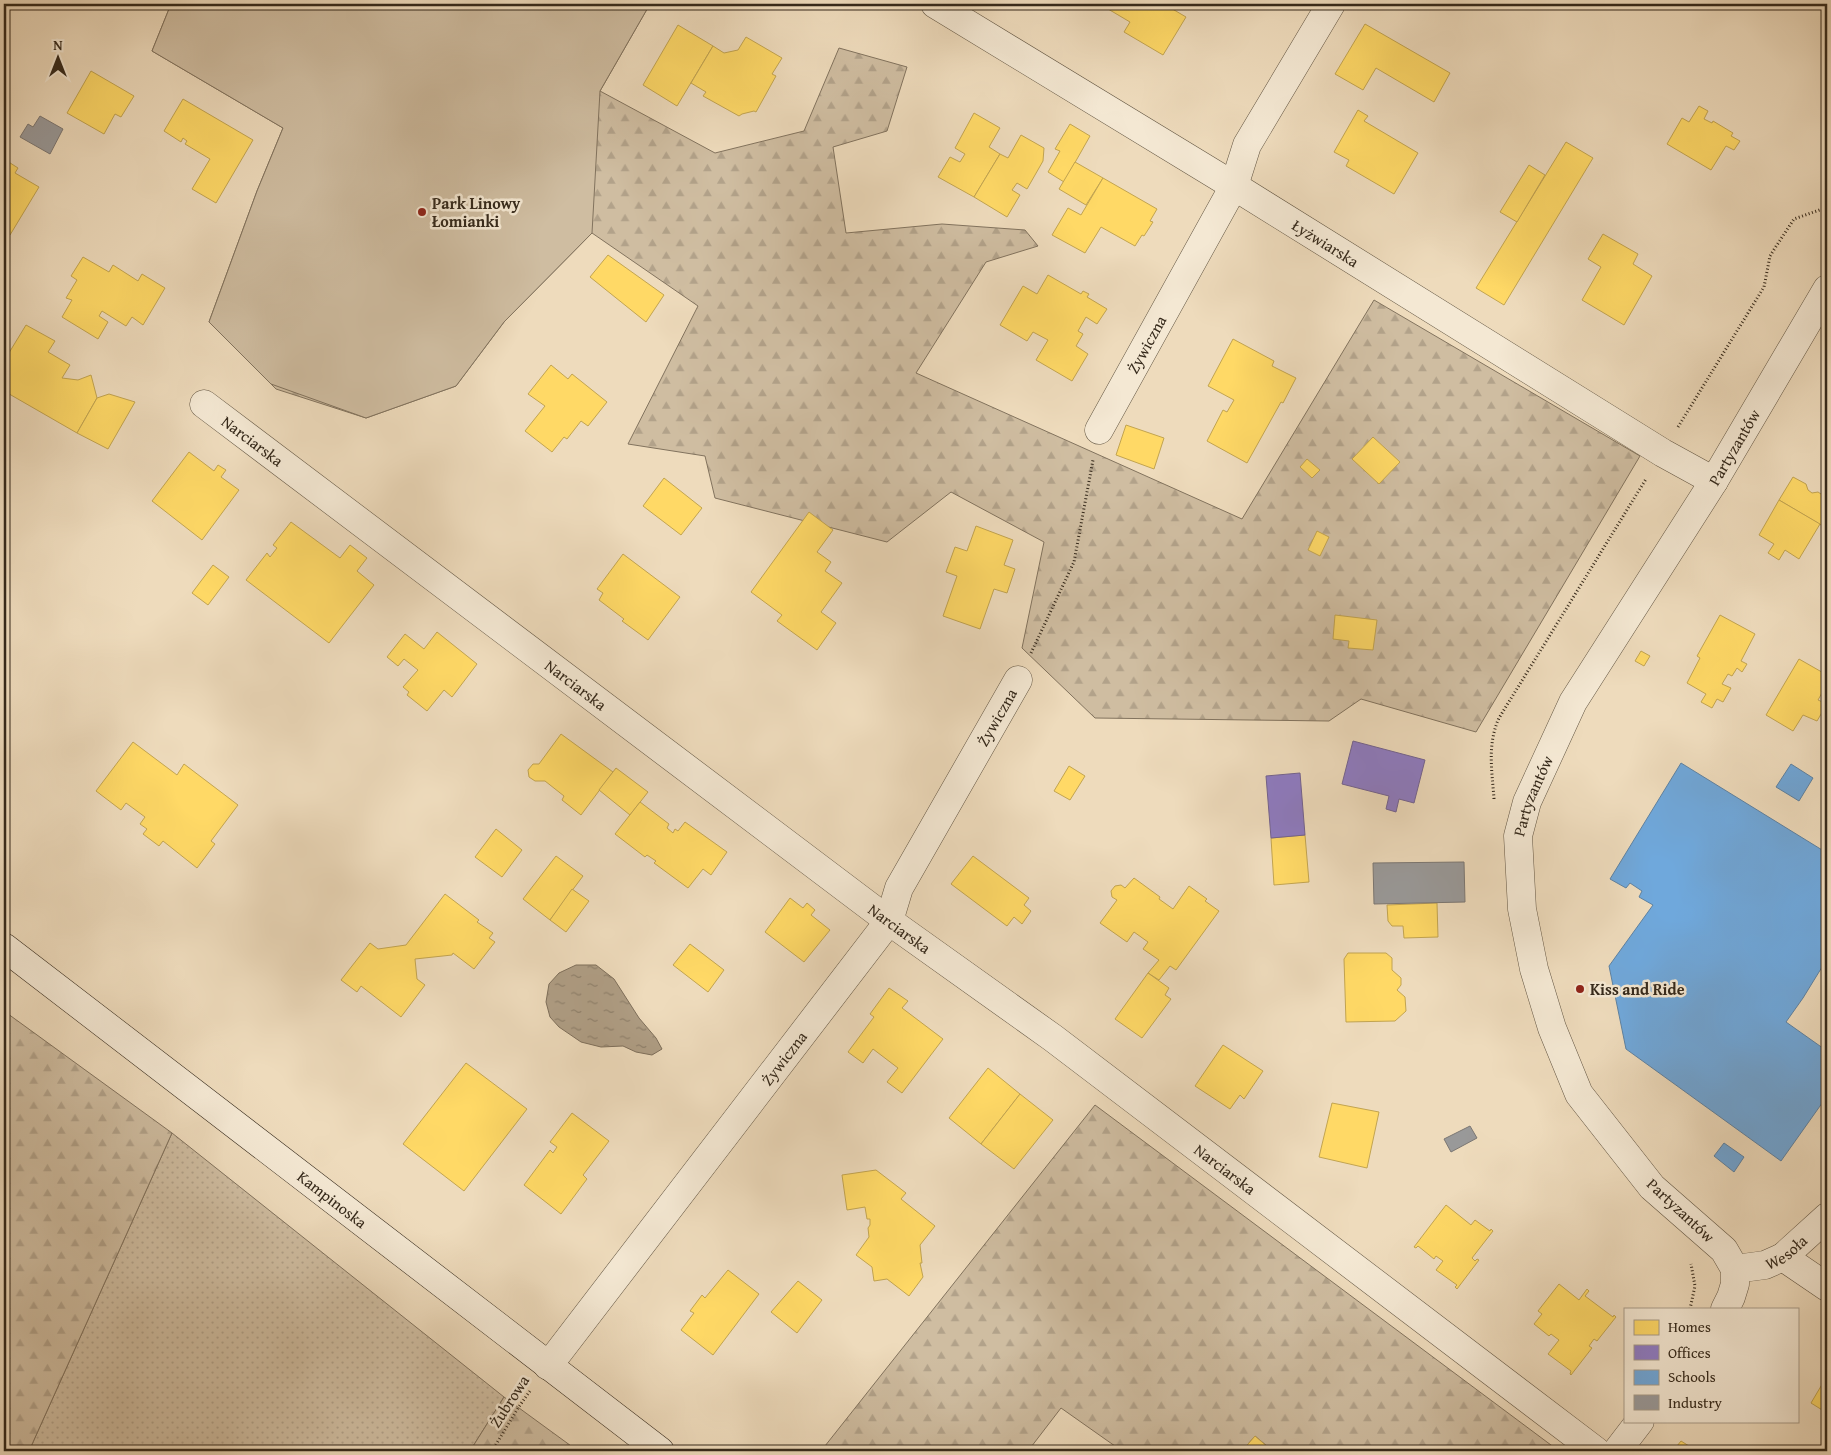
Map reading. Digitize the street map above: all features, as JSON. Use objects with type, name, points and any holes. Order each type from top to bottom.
[{"type":"street","name":"Łyżwiarska","points":[[935,4],[1234,186],[1662,453],[1714,481]]},
{"type":"street","name":"Żywiczna","points":[[1098,430],[1234,186],[1248,146],[1330,4]]},
{"type":"street","name":"Partyzantów","points":[[1735,1269],[1724,1250],[1652,1187],[1579,1094],[1552,1028],[1534,969],[1522,909],[1518,836],[1527,802],[1573,702],[1714,481],[1827,289]]},
{"type":"street","name":"Narciarska","points":[[204,404],[890,921],[1053,1038],[1596,1451]]},
{"type":"street","name":"Żywiczna","points":[[548,1366],[890,921],[898,888],[1018,680]]},
{"type":"street","name":"Kampinoska","points":[[4,947],[660,1451]]},
{"type":"street","name":"Wesoła","points":[[1735,1269],[1764,1265],[1783,1257],[1827,1217]]},
{"type":"street","points":[[1783,1257],[1827,1288]]},
{"type":"street","points":[[1726,1308],[1735,1284],[1735,1269]]},
{"type":"street","points":[[1617,1451],[1639,1422]]},
{"type":"path","points":[[1493,808],[1490,746],[1493,731],[1499,718],[1764,287],[1770,256],[1775,248],[1794,219],[1825,208],[1827,204]]},
{"type":"path","name":"Żywiczna","points":[[1018,680],[1074,562],[1098,430]]},
{"type":"path","points":[[1690,1262],[1695,1286],[1690,1308]]},
{"type":"path","name":"Żubrowa","points":[[492,1451],[518,1408],[548,1366]]},
{"type":"green space","points":[[171,4],[650,4],[600,91],[715,153],[804,131],[839,48],[907,67],[887,131],[833,147],[846,233],[942,224],[1025,230],[1038,246],[986,262],[916,373],[1242,519],[1374,300],[1640,456],[1476,732],[1361,699],[1329,721],[1095,718],[1022,648],[1044,542],[951,492],[887,542],[715,498],[705,456],[628,444],[698,306],[592,233],[504,322],[456,386],[366,418],[276,389],[209,322],[257,191],[283,128],[152,51]]},
{"type":"green space","name":"Park Linowy Łomianki","points":[[171,4],[650,4],[600,91],[592,233],[504,322],[456,386],[366,418],[271,384],[209,322],[257,191],[283,128],[152,51]]},
{"type":"green space","points":[[4,1011],[172,1133],[29,1451],[4,1451]]},
{"type":"green space","points":[[1095,1105],[1559,1451],[1273,1451],[1255,1436],[1242,1451],[1122,1451],[1061,1408],[1028,1451],[821,1451]]},
{"type":"green space","points":[[172,1133],[504,1397],[470,1451],[29,1451]]},
{"type":"green space","points":[[504,1397],[578,1451],[470,1451]]},
{"type":"water","points":[[576,965],[596,965],[614,979],[662,1049],[652,1055],[636,1052],[623,1046],[601,1047],[581,1042],[559,1027],[550,1017],[546,1002],[549,984],[559,973]]},
{"type":"building: Homes","points":[[1104,4],[1164,4],[1186,17],[1163,55],[1124,32],[1130,22],[1103,6]]},
{"type":"building: Homes","points":[[1365,24],[1450,73],[1434,102],[1376,68],[1363,90],[1335,74]]},
{"type":"building: Homes","points":[[678,25],[713,46],[677,106],[643,85]]},
{"type":"building: Homes","points":[[746,37],[782,58],[772,74],[776,76],[756,112],[739,116],[703,96],[706,92],[691,83],[713,46],[724,53],[738,50]]},
{"type":"building: Homes","points":[[91,71],[134,96],[121,117],[115,114],[104,134],[67,113]]},
{"type":"building: Homes","points":[[183,99],[253,140],[216,203],[192,189],[210,159],[185,144],[187,141],[183,138],[181,142],[164,131]]},
{"type":"building: Homes","points":[[1699,106],[1708,111],[1704,119],[1712,123],[1713,121],[1733,133],[1731,136],[1740,141],[1734,150],[1726,146],[1711,170],[1667,144],[1682,118],[1689,122]]},
{"type":"building: Homes","points":[[1358,110],[1368,116],[1364,121],[1418,153],[1394,194],[1346,166],[1349,160],[1334,152]]},
{"type":"building: Homes","points":[[974,113],[1000,128],[989,147],[1000,154],[974,197],[938,177],[950,157],[960,162],[965,154],[955,148]]},
{"type":"building: Homes","points":[[1070,124],[1090,136],[1064,182],[1048,172],[1060,151],[1055,149]]},
{"type":"building: Homes","points":[[1021,135],[1044,148],[1043,161],[1027,189],[1017,183],[1012,190],[1020,195],[1007,217],[974,197],[1000,154],[1008,158]]},
{"type":"building: Homes","points":[[1566,142],[1593,158],[1504,305],[1476,288]]},
{"type":"building: Homes","points":[[4,159],[18,168],[15,173],[39,187],[10,235],[4,231]]},
{"type":"building: Homes","points":[[1075,162],[1103,178],[1086,205],[1059,189]]},
{"type":"building: Homes","points":[[1529,165],[1545,175],[1517,222],[1500,212]]},
{"type":"building: Homes","points":[[1103,178],[1157,209],[1150,221],[1153,222],[1135,246],[1101,227],[1085,253],[1052,235],[1068,208],[1081,215]]},
{"type":"building: Homes","points":[[1603,234],[1638,254],[1633,264],[1652,276],[1624,325],[1582,300],[1601,267],[1588,259]]},
{"type":"building: Homes","points":[[608,255],[664,295],[646,322],[590,277]]},
{"type":"building: Homes","points":[[83,257],[109,272],[113,265],[138,281],[142,274],[165,288],[143,325],[132,317],[126,326],[102,311],[99,316],[108,322],[98,339],[62,317],[72,300],[66,298],[77,280],[71,276]]},
{"type":"building: Homes","points":[[1048,275],[1081,294],[1083,291],[1089,294],[1087,297],[1107,309],[1097,324],[1086,317],[1078,331],[1083,334],[1076,346],[1088,354],[1072,381],[1036,360],[1048,340],[1033,332],[1027,341],[1000,325],[1023,286],[1037,294]]},
{"type":"building: Homes","points":[[26,325],[55,341],[48,352],[70,365],[62,378],[78,380],[91,375],[97,398],[77,433],[4,391],[4,361]]},
{"type":"building: Homes","points":[[1233,339],[1274,361],[1272,366],[1296,378],[1247,463],[1207,441],[1223,410],[1227,412],[1234,400],[1208,386]]},
{"type":"building: Homes","points":[[551,365],[568,379],[572,374],[607,402],[588,426],[581,421],[567,439],[564,437],[552,452],[525,431],[545,406],[528,394]]},
{"type":"building: Homes","points":[[109,394],[135,402],[108,449],[77,433],[97,398]]},
{"type":"building: Homes","points":[[1126,425],[1164,438],[1154,469],[1116,455]]},
{"type":"building: Homes","points":[[1373,437],[1400,462],[1379,484],[1352,459]]},
{"type":"building: Homes","points":[[189,452],[214,471],[218,465],[226,470],[221,477],[239,490],[202,540],[152,501]]},
{"type":"building: Homes","points":[[1307,459],[1320,470],[1312,478],[1300,467]]},
{"type":"building: Homes","points":[[1793,477],[1806,484],[1808,490],[1812,493],[1818,492],[1827,498],[1827,514],[1821,525],[1779,500]]},
{"type":"building: Homes","points":[[664,478],[702,508],[681,535],[643,506]]},
{"type":"building: Homes","points":[[1779,500],[1820,524],[1799,559],[1785,550],[1779,560],[1768,553],[1774,544],[1759,535]]},
{"type":"building: Homes","points":[[809,512],[833,530],[817,552],[831,562],[825,571],[842,583],[821,612],[836,623],[817,650],[777,621],[782,615],[751,592]]},
{"type":"building: Homes","points":[[291,522],[340,558],[350,545],[367,558],[357,571],[374,585],[329,643],[246,580],[267,553],[270,557],[277,548],[273,545]]},
{"type":"building: Homes","points":[[976,526],[1013,540],[1004,565],[1015,569],[1007,593],[994,589],[980,629],[943,616],[957,576],[946,572],[955,547],[967,551]]},
{"type":"building: Homes","points":[[1317,531],[1329,537],[1320,556],[1308,550]]},
{"type":"building: Homes","points":[[623,554],[680,597],[648,640],[622,621],[624,619],[599,600],[603,593],[597,589]]},
{"type":"building: Homes","points":[[213,565],[229,577],[208,605],[192,593]]},
{"type":"building: Homes","points":[[1335,615],[1377,620],[1373,650],[1348,648],[1349,641],[1333,639]]},
{"type":"building: Homes","points":[[1720,615],[1755,634],[1741,661],[1747,664],[1742,672],[1737,668],[1732,676],[1728,674],[1722,684],[1731,688],[1723,702],[1717,699],[1712,708],[1701,702],[1706,694],[1687,683],[1700,658],[1697,656]]},
{"type":"building: Homes","points":[[437,632],[477,664],[452,697],[444,690],[427,711],[407,695],[409,692],[403,687],[418,670],[404,659],[398,666],[387,657],[405,634],[424,649]]},
{"type":"building: Homes","points":[[1641,651],[1650,656],[1644,666],[1635,661]]},
{"type":"building: Homes","points":[[1799,659],[1827,675],[1827,684],[1818,700],[1827,704],[1817,721],[1803,715],[1793,731],[1766,715]]},
{"type":"building: Homes","points":[[561,734],[613,772],[581,815],[562,800],[564,796],[545,781],[535,781],[529,777],[528,770],[533,764],[539,764]]},
{"type":"building: Homes","points":[[133,742],[177,775],[184,764],[238,805],[211,841],[215,844],[197,868],[163,841],[159,846],[143,834],[147,829],[140,824],[145,817],[126,803],[121,810],[96,791]]},
{"type":"building: Homes","points":[[1069,766],[1085,776],[1070,800],[1054,791]]},
{"type":"building: Homes","points":[[616,768],[648,792],[630,815],[599,790]]},
{"type":"building: Homes","points":[[640,802],[669,824],[667,828],[673,833],[675,829],[678,831],[685,822],[727,852],[711,875],[703,869],[688,888],[654,863],[656,861],[647,855],[645,857],[615,834]]},
{"type":"building: Homes","points":[[496,829],[522,850],[502,877],[475,857]]},
{"type":"building: Homes","points":[[1305,835],[1309,882],[1274,885],[1271,838]]},
{"type":"building: Homes","points":[[556,856],[583,876],[550,920],[523,899]]},
{"type":"building: Homes","points":[[973,856],[1029,898],[1024,905],[1031,911],[1022,924],[1014,917],[1007,926],[951,884]]},
{"type":"building: Homes","points":[[1134,878],[1173,909],[1189,886],[1207,899],[1205,901],[1219,911],[1176,970],[1170,966],[1159,980],[1148,973],[1159,960],[1143,949],[1148,942],[1134,932],[1127,942],[1100,923],[1117,900],[1112,897],[1111,891],[1115,886],[1121,885],[1125,888]]},
{"type":"building: Homes","points":[[572,889],[589,901],[566,932],[550,920]]},
{"type":"building: Homes","points":[[445,894],[479,920],[477,922],[493,933],[489,938],[495,942],[474,969],[453,953],[452,955],[415,959],[417,979],[425,985],[401,1017],[361,986],[357,992],[341,980],[370,943],[378,949],[406,945]]},
{"type":"building: Homes","points":[[790,898],[803,908],[807,903],[815,910],[811,915],[830,930],[804,962],[765,932]]},
{"type":"building: Homes","points":[[1437,903],[1438,937],[1404,938],[1403,926],[1392,926],[1388,921],[1387,905]]},
{"type":"building: Homes","points":[[690,944],[724,970],[708,992],[673,965]]},
{"type":"building: Homes","points":[[1348,953],[1386,953],[1392,958],[1392,970],[1401,978],[1401,985],[1397,990],[1405,997],[1406,1011],[1395,1021],[1346,1022],[1344,959]]},
{"type":"building: Homes","points":[[1148,973],[1169,988],[1165,995],[1171,999],[1142,1038],[1115,1019]]},
{"type":"building: Homes","points":[[889,988],[908,1001],[902,1008],[943,1039],[902,1093],[887,1082],[898,1068],[873,1049],[863,1063],[848,1052],[874,1017],[870,1014]]},
{"type":"building: Homes","points":[[1223,1045],[1263,1071],[1244,1099],[1240,1095],[1230,1109],[1195,1086]]},
{"type":"building: Homes","points":[[466,1063],[527,1109],[464,1191],[403,1144]]},
{"type":"building: Homes","points":[[988,1068],[1020,1094],[981,1144],[949,1118]]},
{"type":"building: Homes","points":[[1020,1094],[1053,1120],[1014,1169],[981,1144]]},
{"type":"building: Homes","points":[[1332,1103],[1379,1112],[1367,1168],[1319,1157]]},
{"type":"building: Homes","points":[[572,1113],[609,1141],[583,1175],[587,1179],[561,1214],[524,1185],[550,1150],[553,1153],[557,1147],[550,1142]]},
{"type":"building: Homes","points":[[876,1170],[906,1193],[901,1199],[935,1226],[920,1245],[922,1263],[920,1263],[923,1277],[909,1296],[887,1279],[874,1281],[872,1267],[856,1255],[869,1237],[870,1219],[867,1219],[865,1207],[847,1210],[842,1175]]},
{"type":"building: Homes","points":[[1446,1205],[1471,1225],[1475,1220],[1490,1231],[1491,1229],[1493,1231],[1472,1258],[1475,1261],[1479,1260],[1457,1289],[1455,1287],[1457,1285],[1436,1270],[1443,1261],[1436,1256],[1434,1259],[1418,1246],[1414,1247]]},
{"type":"building: Homes","points":[[728,1270],[759,1294],[713,1355],[681,1330],[694,1313],[690,1311],[702,1295],[705,1298]]},
{"type":"building: Homes","points":[[798,1281],[822,1300],[797,1333],[771,1312]]},
{"type":"building: Homes","points":[[1559,1284],[1579,1300],[1587,1289],[1589,1291],[1585,1296],[1613,1317],[1614,1315],[1616,1317],[1597,1341],[1594,1339],[1589,1346],[1592,1348],[1571,1375],[1571,1371],[1548,1354],[1559,1340],[1551,1334],[1549,1336],[1534,1324],[1542,1314],[1538,1311]]},
{"type":"building: Homes","points":[[1827,1376],[1827,1413],[1811,1403]]},
{"type":"building: Homes","points":[[1255,1436],[1270,1449],[1268,1451],[1242,1451]]},
{"type":"building: Homes","points":[[1681,1441],[1697,1451],[1673,1451]]},
{"type":"building: Offices","points":[[1353,741],[1425,760],[1414,803],[1399,799],[1396,812],[1386,809],[1389,796],[1342,784]]},
{"type":"building: Offices","points":[[1300,773],[1305,835],[1271,838],[1266,776]]},
{"type":"building: Schools","points":[[1681,763],[1827,853],[1827,959],[1786,1022],[1827,1051],[1827,1101],[1825,1099],[1781,1161],[1626,1049],[1609,966],[1653,905],[1639,897],[1642,891],[1630,883],[1626,888],[1610,879]]},
{"type":"building: Schools","points":[[1791,764],[1813,778],[1799,801],[1776,787]]},
{"type":"building: Schools","points":[[1724,1143],[1744,1157],[1734,1172],[1714,1156]]},
{"type":"building: Industry","points":[[40,116],[63,129],[50,154],[20,137],[28,124],[33,127]]},
{"type":"building: Industry","points":[[1464,862],[1465,902],[1374,904],[1373,863]]},
{"type":"building: Industry","points":[[1470,1126],[1477,1138],[1451,1152],[1444,1139]]},
{"type":"place","name":"Park Linowy Łomianki","points":[[422,212]]},
{"type":"place","name":"Kiss and Ride","points":[[1580,989]]}]
